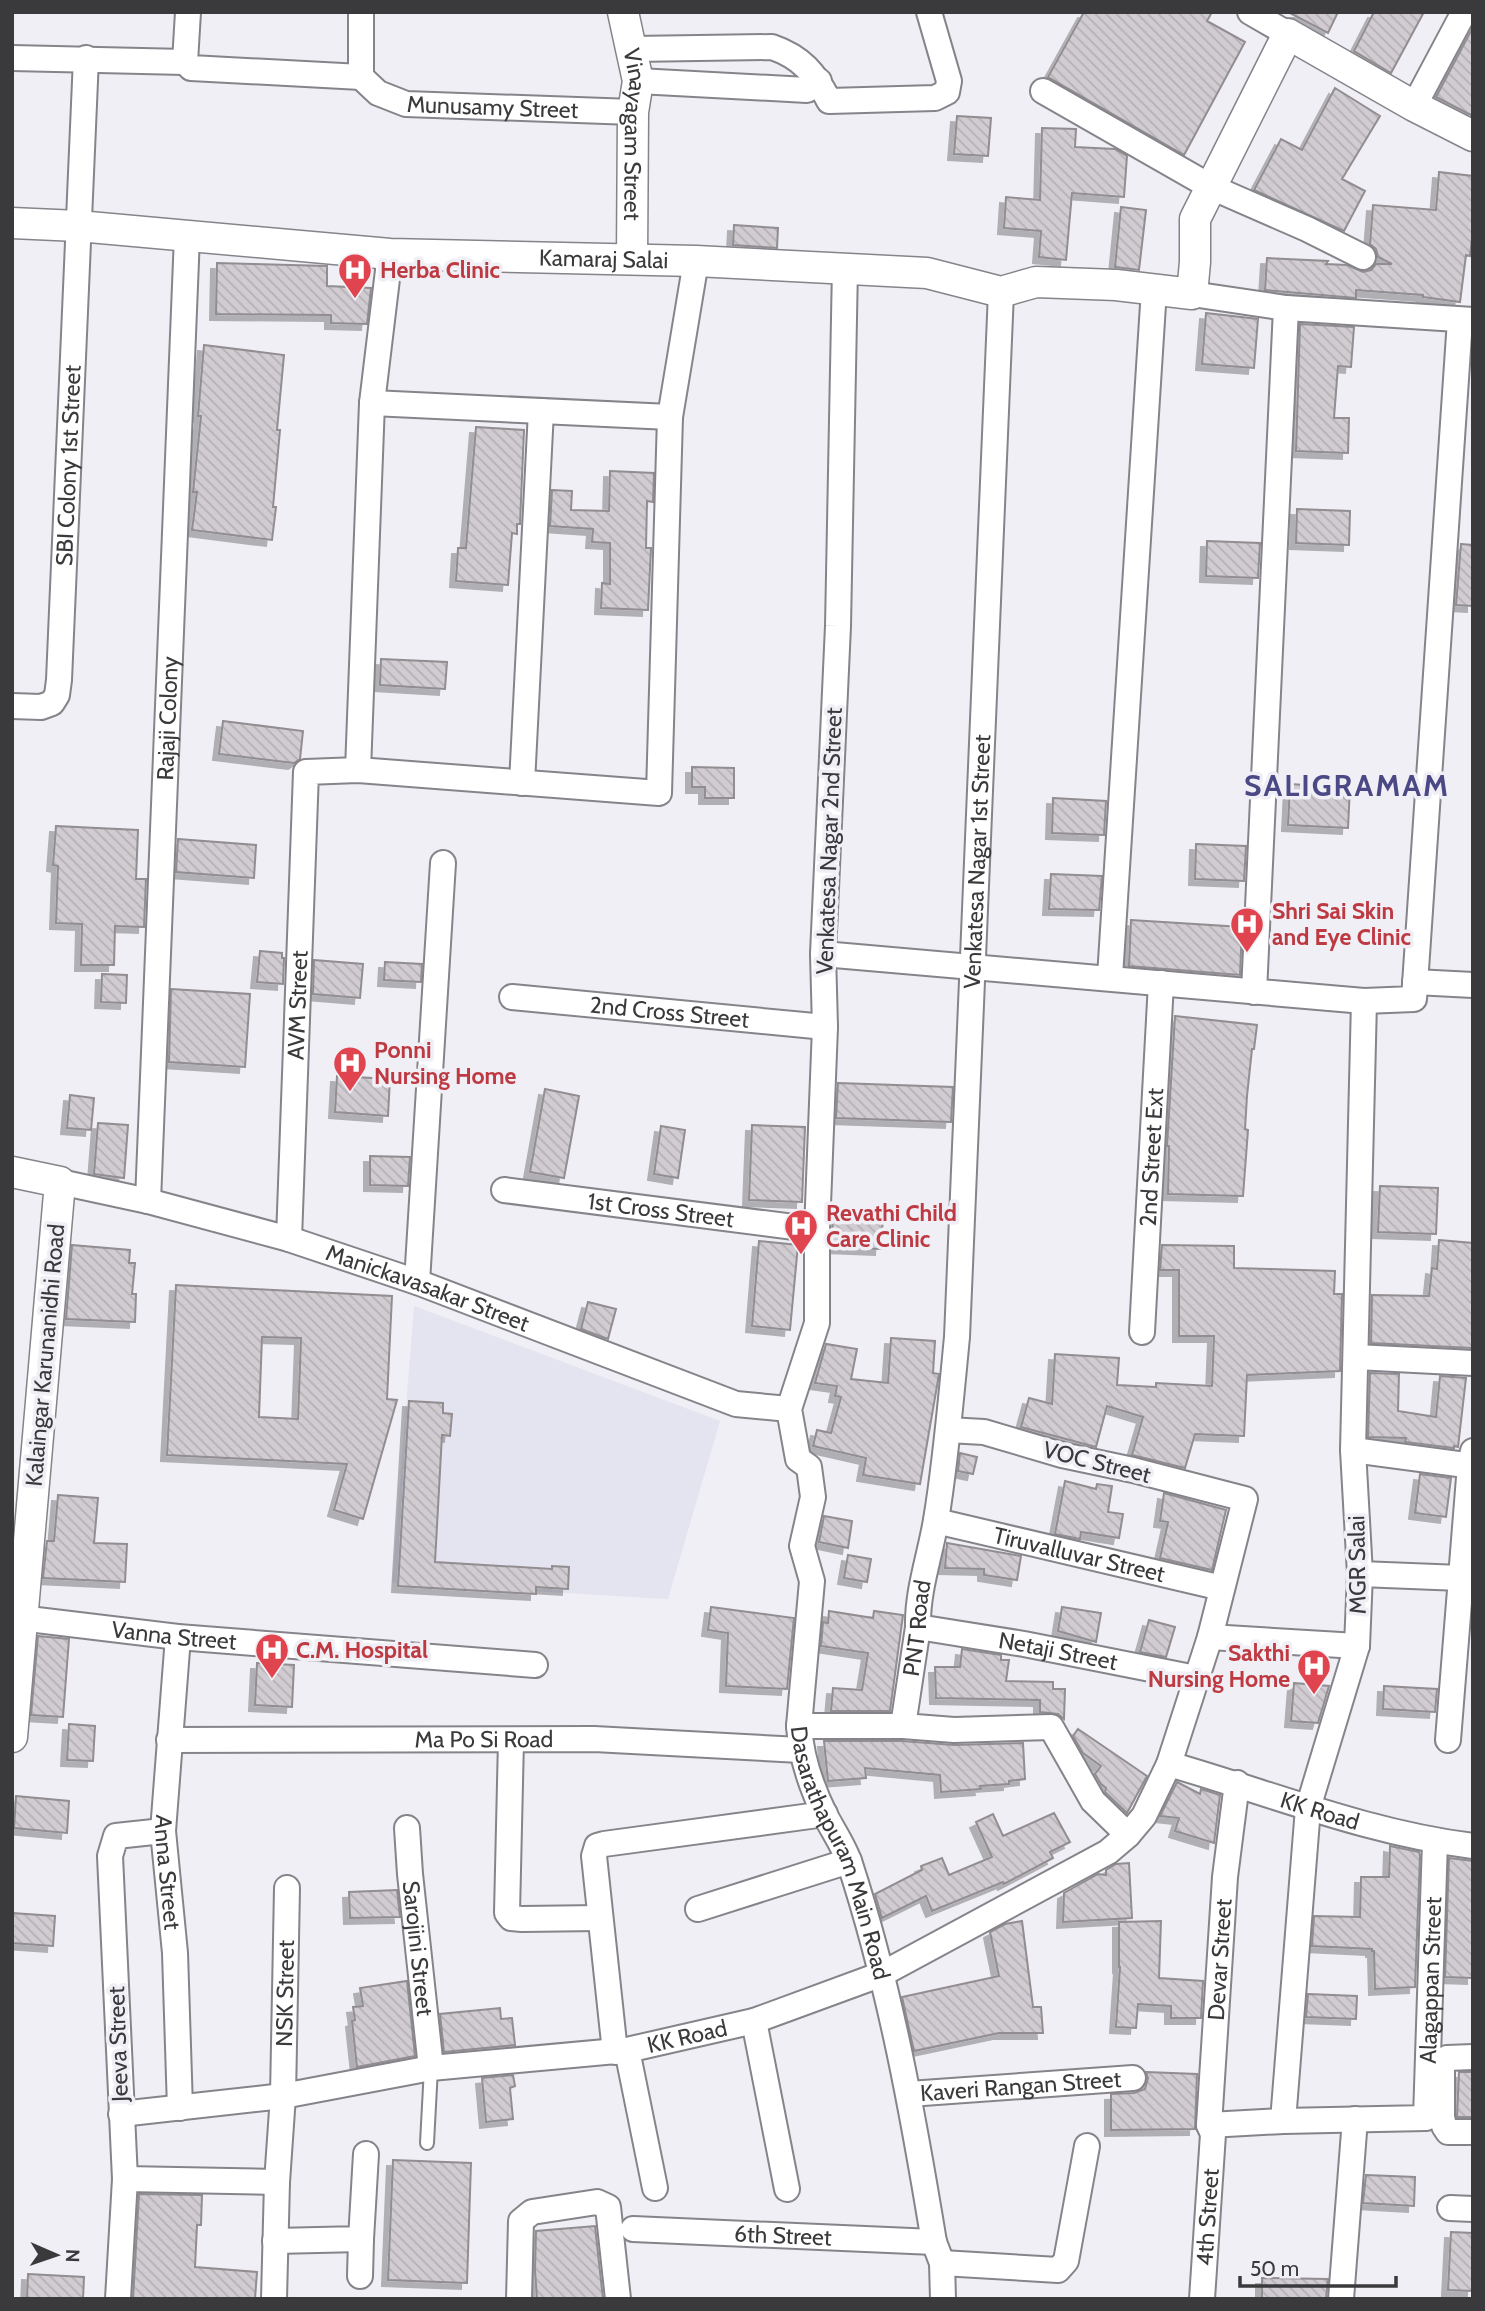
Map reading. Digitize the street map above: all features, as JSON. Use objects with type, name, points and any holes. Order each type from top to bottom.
[{"type":"street","points":[[185,62],[188,12]]},
{"type":"street","points":[[12,58],[185,62],[191,68],[360,77],[361,12]]},
{"type":"street","name":"Vinayagam Street","points":[[623,12],[638,82],[633,112],[632,259]]},
{"type":"street","points":[[632,49],[772,47],[791,54],[819,81],[829,101],[935,98],[947,92],[949,81],[929,12]]},
{"type":"street","points":[[1250,12],[1414,106],[1473,136]]},
{"type":"street","points":[[1414,106],[1464,12]]},
{"type":"street","points":[[1192,294],[1195,219],[1288,34]]},
{"type":"street","name":"SBI Colony 1st Street","points":[[12,706],[41,707],[52,703],[57,695],[59,680],[86,58]]},
{"type":"street","name":"Munusamy Street","points":[[360,77],[377,93],[406,104],[633,112]]},
{"type":"street","points":[[638,82],[807,90],[819,81]]},
{"type":"street","points":[[1043,91],[1211,187],[1363,257]]},
{"type":"street","name":"Kamaraj Salai","points":[[12,223],[78,226],[390,254],[845,267],[927,273],[1002,292]]},
{"type":"street","name":"Rajaji Colony","points":[[148,1201],[187,236]]},
{"type":"street","points":[[390,254],[372,403],[358,770],[659,793],[670,416],[696,261]]},
{"type":"street","name":"Venkatesa Nagar 2nd Street","points":[[789,1409],[817,1324],[817,1230],[825,1027],[823,954],[838,626],[845,267]]},
{"type":"street","points":[[823,954],[1364,1001],[1414,999],[1466,320],[1286,308],[1116,285],[1036,282],[1002,292]]},
{"type":"street","points":[[1110,977],[1154,289]]},
{"type":"street","name":"Venkatesa Nagar 1st Street","points":[[948,1430],[957,1337],[1002,292]]},
{"type":"street","points":[[1254,992],[1286,308]]},
{"type":"street","points":[[372,403],[670,416]]},
{"type":"street","points":[[522,783],[541,411]]},
{"type":"street","name":"AVM Street","points":[[289,1239],[306,772],[358,770]]},
{"type":"street","points":[[417,1282],[443,863]]},
{"type":"street","points":[[1415,982],[1473,985]]},
{"type":"street","name":"2nd Street Ext","points":[[1142,1332],[1161,983]]},
{"type":"street","name":"2nd Cross Street","points":[[512,997],[825,1027]]},
{"type":"street","name":"MGR Salai","points":[[1283,2121],[1307,1808],[1357,1646],[1360,1574],[1353,1450],[1364,1001]]},
{"type":"street","points":[[12,1172],[60,1182]]},
{"type":"street","name":"Manickavasakar Street","points":[[60,1182],[148,1201],[289,1239],[417,1282],[736,1404],[789,1409]]},
{"type":"street","name":"Kalaingar Karunanidhi Road","points":[[12,1737],[17,1617],[60,1182]]},
{"type":"street","name":"1st Cross Street","points":[[503,1190],[817,1230]]},
{"type":"street","points":[[1356,1357],[1473,1363]]},
{"type":"street","name":"Dasarathapuram Main Road","points":[[789,1409],[798,1459],[809,1467],[813,1497],[802,1546],[811,1581],[800,1738],[825,1814],[849,1861],[882,1974],[909,2094],[938,2253],[943,2299]]},
{"type":"street","name":"VOC Street","points":[[948,1430],[984,1432],[1062,1455],[1133,1469],[1245,1499]]},
{"type":"street","name":"PNT Road","points":[[903,1726],[918,1611],[936,1521],[948,1430]]},
{"type":"street","points":[[1353,1450],[1472,1461],[1467,1579],[1448,1740]]},
{"type":"street","name":"KK Road","points":[[121,2114],[283,2096],[431,2068],[621,2051],[754,2021],[882,1974],[1108,1852],[1129,1835],[1144,1816],[1169,1764],[1210,1637],[1245,1499]]},
{"type":"street","name":"Tiruvalluvar Street","points":[[936,1521],[1222,1588]]},
{"type":"street","points":[[1360,1574],[1467,1579]]},
{"type":"street","name":"Vanna Street","points":[[17,1617],[178,1637],[535,1665]]},
{"type":"street","name":"Netaji Street","points":[[918,1627],[1046,1648],[1196,1678]]},
{"type":"street","name":"Anna Street","points":[[178,1637],[163,1831],[175,1953],[180,2108]]},
{"type":"street","points":[[1210,1637],[1357,1646]]},
{"type":"street","points":[[800,1738],[903,1726],[954,1730],[1051,1727],[1093,1801],[1129,1835]]},
{"type":"street","name":"Ma Po Si Road","points":[[169,1740],[800,1738]]},
{"type":"street","points":[[511,1740],[507,1913],[511,1918],[522,1919],[600,1917]]},
{"type":"street","name":"KK Road","points":[[1169,1764],[1237,1783],[1307,1808],[1435,1841],[1473,1846]]},
{"type":"street","name":"Devar Street","points":[[1211,2129],[1225,1877],[1237,1783]]},
{"type":"street","points":[[655,2188],[621,2051],[600,1917],[594,1856],[597,1846],[825,1814]]},
{"type":"street","name":"Sarojini Street","points":[[407,1828],[431,2068]]},
{"type":"street","name":"Jeeva Street","points":[[118,2299],[125,2179],[110,1856],[117,1836],[163,1831]]},
{"type":"street","name":"Alagappan Street","points":[[1355,2119],[1426,2118],[1435,1841]]},
{"type":"street","points":[[698,1909],[849,1861]]},
{"type":"street","name":"NSK Street","points":[[274,2299],[277,2182],[283,2096],[287,1888]]},
{"type":"street","points":[[754,2021],[787,2189]]},
{"type":"street","points":[[1473,2057],[1447,2058],[1442,2064],[1444,2126],[1448,2132],[1473,2132]]},
{"type":"street","name":"Kaveri Rangan Street","points":[[909,2094],[1133,2078]]},
{"type":"street","points":[[1211,2129],[1283,2121],[1355,2119],[1341,2299]]},
{"type":"street","name":"4th Street","points":[[1202,2299],[1211,2129]]},
{"type":"street","name":"6th Street","points":[[633,2229],[938,2253],[1058,2270],[1066,2261],[1087,2146]]},
{"type":"street","points":[[360,2276],[366,2154]]},
{"type":"street","points":[[125,2179],[277,2182]]},
{"type":"street","points":[[519,2299],[521,2221],[532,2212],[597,2202],[608,2207],[618,2299]]},
{"type":"street","points":[[275,2242],[360,2239]]},
{"type":"lane","points":[[427,2143],[431,2068]]},
{"type":"shaded area","points":[[414,1306],[720,1421],[668,1599],[392,1583]]},
{"type":"building","points":[[1084,12],[1212,12],[1207,21],[1245,42],[1184,155],[1048,77]]},
{"type":"building","points":[[1288,12],[1338,12],[1328,33]]},
{"type":"building","points":[[1374,12],[1424,12],[1391,73],[1354,51]]},
{"type":"building","points":[[1473,27],[1473,116],[1436,97]]},
{"type":"building","points":[[1335,88],[1380,116],[1342,179],[1365,191],[1344,231],[1254,190],[1281,139],[1302,150]]},
{"type":"building","points":[[957,116],[991,118],[988,156],[954,154]]},
{"type":"building","points":[[1042,128],[1076,129],[1075,147],[1115,149],[1127,156],[1124,197],[1072,193],[1066,260],[1039,257],[1041,231],[1004,228],[1006,197],[1040,200]]},
{"type":"building","points":[[1439,172],[1473,176],[1473,229],[1470,256],[1466,255],[1460,302],[1423,295],[1356,290],[1356,298],[1265,290],[1267,258],[1328,261],[1326,264],[1347,265],[1363,272],[1371,270],[1376,264],[1392,264],[1378,257],[1376,249],[1370,244],[1373,205],[1436,210]]},
{"type":"building","points":[[1121,207],[1146,210],[1139,270],[1115,267]]},
{"type":"building","points":[[734,225],[778,228],[777,248],[733,245]]},
{"type":"building","points":[[217,263],[327,266],[327,286],[371,288],[367,324],[331,323],[331,315],[216,314]]},
{"type":"building","points":[[1206,313],[1258,319],[1254,368],[1202,364]]},
{"type":"building","points":[[1300,324],[1354,327],[1351,367],[1338,366],[1334,418],[1349,418],[1348,453],[1296,451]]},
{"type":"building","points":[[204,345],[284,355],[277,430],[280,430],[272,540],[192,530],[197,492],[193,492],[201,416],[198,416]]},
{"type":"building","points":[[476,427],[524,430],[520,524],[517,524],[517,534],[512,533],[508,585],[456,581],[458,548],[466,548]]},
{"type":"building","points":[[610,471],[654,473],[653,502],[647,501],[646,548],[651,548],[648,610],[601,608],[602,583],[610,584],[610,543],[592,542],[593,529],[550,526],[552,490],[572,491],[571,510],[609,511]]},
{"type":"building","points":[[1297,509],[1350,511],[1349,545],[1296,543]]},
{"type":"building","points":[[1207,541],[1260,543],[1258,578],[1206,576]]},
{"type":"building","points":[[1461,544],[1473,545],[1473,606],[1456,605]]},
{"type":"building","points":[[381,659],[447,662],[445,689],[380,685]]},
{"type":"building","points":[[223,721],[303,731],[300,759],[294,763],[219,754]]},
{"type":"building","points":[[692,767],[734,768],[734,798],[705,798],[705,787],[692,787]]},
{"type":"building","points":[[1290,784],[1350,788],[1348,828],[1288,825]]},
{"type":"building","points":[[1053,798],[1106,801],[1104,835],[1052,833]]},
{"type":"building","points":[[56,826],[138,830],[136,879],[146,879],[144,927],[115,926],[114,965],[81,965],[82,924],[56,923],[58,866],[53,865]]},
{"type":"building","points":[[178,839],[256,845],[254,878],[176,872]]},
{"type":"building","points":[[1196,844],[1246,846],[1244,881],[1195,879]]},
{"type":"building","points":[[1051,874],[1102,876],[1099,910],[1049,909]]},
{"type":"building","points":[[1131,920],[1242,927],[1240,975],[1129,966]]},
{"type":"building","points":[[260,951],[282,953],[283,984],[257,982]]},
{"type":"building","points":[[314,960],[363,964],[360,998],[313,994]]},
{"type":"building","points":[[385,962],[422,964],[421,982],[384,980]]},
{"type":"building","points":[[102,974],[127,975],[126,1003],[101,1002]]},
{"type":"building","points":[[171,989],[250,994],[245,1067],[169,1062]]},
{"type":"building","points":[[1175,1016],[1257,1025],[1247,1096],[1245,1129],[1248,1130],[1243,1196],[1168,1194],[1167,1146]]},
{"type":"building","points":[[337,1076],[390,1079],[388,1116],[335,1112]]},
{"type":"building","points":[[838,1083],[953,1087],[951,1122],[836,1118]]},
{"type":"building","points":[[545,1089],[579,1096],[564,1178],[530,1172]]},
{"type":"building","points":[[70,1095],[94,1098],[91,1130],[67,1128]]},
{"type":"building","points":[[98,1123],[128,1125],[124,1178],[94,1174]]},
{"type":"building","points":[[752,1125],[805,1127],[802,1202],[749,1200]]},
{"type":"building","points":[[661,1126],[685,1130],[678,1178],[654,1174]]},
{"type":"building","points":[[370,1156],[410,1157],[408,1186],[370,1185]]},
{"type":"building","points":[[1380,1186],[1438,1188],[1436,1234],[1378,1232]]},
{"type":"building","points":[[833,1213],[883,1215],[881,1249],[832,1247]]},
{"type":"building","points":[[1439,1240],[1473,1243],[1472,1348],[1371,1343],[1372,1295],[1429,1296],[1432,1268],[1437,1269]]},
{"type":"building","points":[[759,1241],[798,1245],[790,1330],[752,1326]]},
{"type":"building","points":[[72,1245],[130,1250],[129,1263],[135,1263],[132,1294],[136,1294],[135,1322],[66,1319]]},
{"type":"building","points":[[1162,1245],[1234,1246],[1234,1268],[1335,1271],[1334,1294],[1342,1294],[1340,1371],[1247,1375],[1244,1436],[1195,1434],[1185,1468],[1132,1455],[1143,1417],[1107,1406],[1096,1447],[1021,1427],[1029,1398],[1052,1404],[1055,1354],[1119,1358],[1117,1385],[1156,1387],[1156,1383],[1212,1386],[1214,1336],[1179,1336],[1179,1270],[1160,1270]]},
{"type":"building","points":[[176,1285],[392,1296],[387,1399],[397,1400],[363,1519],[334,1510],[347,1464],[167,1455]],"holes":[[[262,1337],[301,1338],[298,1419],[259,1417]]]},
{"type":"building","points":[[588,1302],[616,1309],[608,1339],[581,1329]]},
{"type":"building","points":[[891,1338],[935,1341],[933,1373],[939,1374],[920,1484],[863,1475],[866,1458],[813,1446],[817,1430],[831,1433],[841,1397],[835,1396],[837,1386],[815,1383],[826,1344],[857,1349],[851,1379],[888,1383]]},
{"type":"building","points":[[1370,1373],[1399,1374],[1398,1411],[1436,1417],[1440,1376],[1466,1378],[1458,1447],[1405,1442],[1406,1438],[1368,1437]]},
{"type":"building","points":[[409,1401],[443,1403],[443,1413],[452,1414],[450,1436],[442,1435],[435,1562],[552,1569],[552,1566],[569,1567],[568,1589],[536,1587],[536,1594],[398,1586]]},
{"type":"building","points":[[960,1453],[977,1457],[973,1474],[958,1471]]},
{"type":"building","points":[[1420,1474],[1451,1478],[1446,1517],[1415,1513]]},
{"type":"building","points":[[1065,1481],[1096,1489],[1097,1484],[1112,1486],[1108,1512],[1123,1514],[1119,1538],[1081,1532],[1080,1539],[1055,1534]]},
{"type":"building","points":[[1164,1493],[1226,1510],[1212,1570],[1160,1558],[1168,1522],[1160,1521]]},
{"type":"building","points":[[58,1495],[98,1498],[94,1543],[127,1544],[125,1582],[43,1578],[47,1541],[54,1541]]},
{"type":"building","points":[[824,1516],[852,1521],[848,1548],[819,1542]]},
{"type":"building","points":[[947,1543],[1021,1556],[1017,1580],[984,1575],[984,1569],[945,1568]]},
{"type":"building","points":[[848,1555],[871,1559],[867,1582],[844,1578]]},
{"type":"building","points":[[711,1607],[794,1618],[787,1689],[726,1686],[728,1633],[708,1630]]},
{"type":"building","points":[[1062,1607],[1101,1613],[1096,1642],[1058,1631]]},
{"type":"building","points":[[829,1611],[873,1618],[874,1611],[903,1615],[890,1711],[831,1711],[833,1688],[862,1690],[868,1653],[821,1646],[823,1622],[828,1623]]},
{"type":"building","points":[[1149,1620],[1175,1627],[1166,1657],[1140,1652]]},
{"type":"building","points":[[38,1636],[69,1639],[63,1717],[31,1715]]},
{"type":"building","points":[[962,1649],[1001,1655],[1001,1660],[1009,1660],[1006,1681],[1053,1682],[1053,1689],[1065,1689],[1064,1719],[1058,1714],[1040,1712],[1040,1700],[936,1698],[935,1667],[960,1667]]},
{"type":"building","points":[[257,1663],[294,1665],[292,1707],[255,1705]]},
{"type":"building","points":[[1294,1683],[1329,1686],[1318,1723],[1291,1721]]},
{"type":"building","points":[[1384,1686],[1437,1689],[1435,1712],[1383,1709]]},
{"type":"building","points":[[69,1724],[95,1726],[93,1761],[67,1760]]},
{"type":"building","points":[[1078,1729],[1147,1776],[1127,1813],[1105,1792],[1106,1788],[1095,1774],[1101,1766],[1083,1753],[1073,1736]]},
{"type":"building","points":[[824,1741],[902,1741],[954,1745],[1023,1743],[1025,1779],[1009,1781],[1009,1784],[980,1786],[981,1789],[941,1792],[940,1775],[865,1768],[866,1778],[828,1781]]},
{"type":"building","points":[[1177,1782],[1200,1794],[1201,1789],[1220,1795],[1214,1843],[1175,1831],[1179,1818],[1160,1816]]},
{"type":"building","points":[[16,1796],[69,1801],[67,1833],[14,1828]]},
{"type":"building","points":[[1054,1813],[1070,1842],[1050,1852],[1053,1858],[1004,1884],[1003,1882],[932,1911],[926,1896],[882,1918],[875,1894],[922,1870],[921,1866],[942,1858],[949,1875],[992,1857],[976,1822],[993,1814],[1003,1836]]},
{"type":"building","points":[[1390,1846],[1419,1852],[1420,1856],[1415,1987],[1375,1989],[1374,1951],[1312,1946],[1314,1916],[1360,1917],[1361,1877],[1389,1877]]},
{"type":"building","points":[[1449,1858],[1473,1861],[1473,1978],[1445,1977]]},
{"type":"building","points":[[1129,1863],[1132,1918],[1063,1922],[1064,1893],[1098,1874],[1106,1875],[1106,1870],[1116,1864]]},
{"type":"building","points":[[397,1890],[400,1917],[350,1918],[349,1892]]},
{"type":"building","points":[[12,1913],[55,1916],[53,1946],[12,1943]]},
{"type":"building","points":[[1022,1921],[1033,2007],[1041,2007],[1043,2033],[999,2033],[914,2051],[902,1997],[999,1976],[990,1932],[1005,1924]]},
{"type":"building","points":[[1161,1921],[1159,1978],[1203,1981],[1201,2018],[1171,2018],[1171,2006],[1138,2004],[1136,2028],[1116,2027],[1120,1967],[1119,1922]]},
{"type":"building","points":[[407,1981],[415,2056],[357,2067],[352,2021],[355,2020],[353,2007],[363,2006],[360,1988]]},
{"type":"building","points":[[1308,1994],[1357,1996],[1356,2019],[1306,2017]]},
{"type":"building","points":[[500,2008],[501,2019],[512,2018],[515,2045],[444,2052],[440,2014]]},
{"type":"building","points":[[1146,2072],[1197,2074],[1195,2129],[1111,2130],[1111,2094],[1134,2093],[1145,2089],[1148,2078]]},
{"type":"building","points":[[1459,2072],[1473,2072],[1473,2117],[1457,2117]]},
{"type":"building","points":[[513,2075],[515,2086],[510,2088],[513,2119],[486,2122],[482,2078]]},
{"type":"building","points":[[393,2160],[471,2163],[467,2283],[388,2280]]},
{"type":"building","points":[[1366,2175],[1415,2177],[1414,2206],[1363,2203]]},
{"type":"building","points":[[139,2194],[202,2195],[195,2267],[257,2272],[255,2299],[133,2299]]},
{"type":"building","points":[[595,2226],[603,2299],[537,2299],[536,2231]]},
{"type":"building","points":[[1451,2232],[1473,2233],[1473,2291],[1448,2290]]},
{"type":"building","points":[[28,2274],[84,2277],[83,2299],[27,2299]]},
{"type":"building","points":[[1262,2278],[1328,2279],[1326,2299],[1262,2299]]},
{"type":"place","name":"Herba Clinic","points":[[355,300]]},
{"type":"place","name":"Shri Sai Skin and Eye Clinic","points":[[1247,954]]},
{"type":"place","name":"Ponni Nursing Home","points":[[350,1093]]},
{"type":"place","name":"Revathi Child Care Clinic","points":[[801,1256]]},
{"type":"place","name":"C.M. Hospital","points":[[272,1680]]},
{"type":"place","name":"Sakthi Nursing Home","points":[[1314,1696]]},
{"type":"district","name":"SALIGRAMAM","points":[[1347,786]]}]
